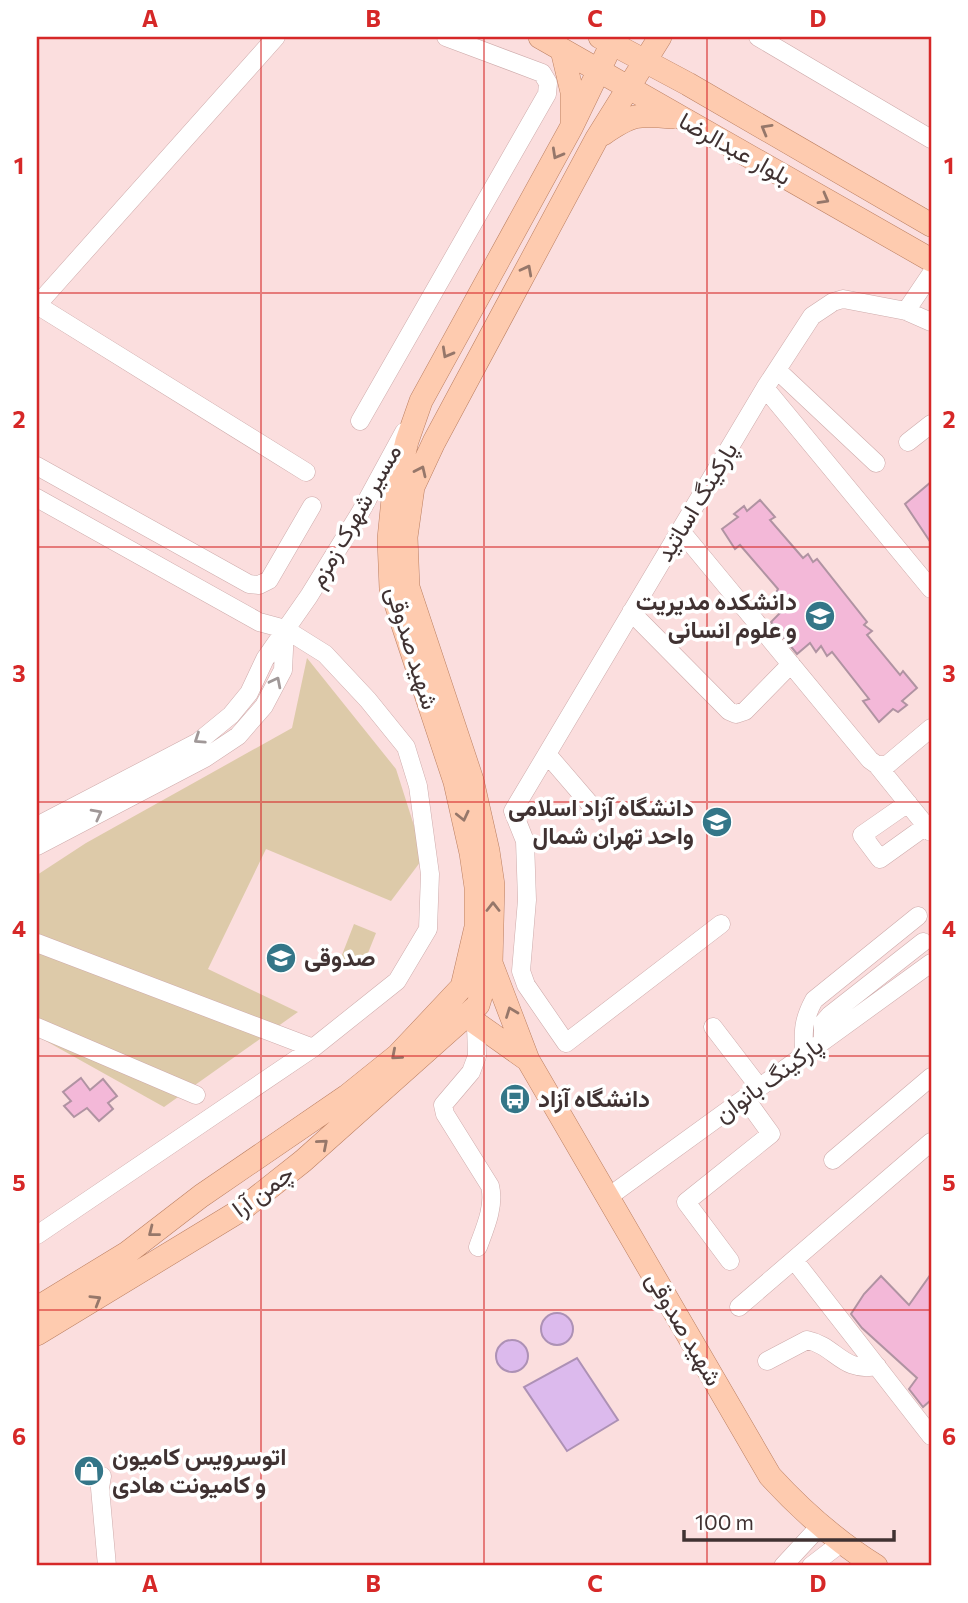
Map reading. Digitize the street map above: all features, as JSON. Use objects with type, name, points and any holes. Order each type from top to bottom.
[{"type":"main road","name":"بلوار عبدالرضا","points":[[540,37],[931,260]]},
{"type":"main road","name":"شهید صدوقی","points":[[462,1016],[478,1005],[491,963],[493,885],[472,780],[408,587],[406,537],[413,487],[434,442],[597,138],[660,37]]},
{"type":"main road","name":"بلوار عبدالرضا","points":[[609,39],[931,225]]},
{"type":"main road","name":"شهید صدوقی","points":[[462,1016],[462,987],[476,927],[476,887],[455,782],[391,589],[390,539],[393,499],[407,442],[421,401],[571,128],[600,72],[609,39]]},
{"type":"main road","points":[[562,50],[572,92],[571,128]]},
{"type":"main road","points":[[597,138],[624,119],[642,114],[679,118]]},
{"type":"main road","name":"شهید صدوقی","points":[[491,963],[528,1060],[770,1476],[820,1526],[876,1566]]},
{"type":"main road","points":[[462,1016],[528,1060]]},
{"type":"main road","name":"چمن آرا","points":[[37,1308],[127,1253],[244,1164],[346,1096],[398,1055],[462,1016]]},
{"type":"main road","name":"چمن آرا","points":[[37,1334],[206,1231],[262,1193],[303,1161],[462,1016]]},
{"type":"main road","points":[[244,1164],[243,1187],[248,1191],[262,1193]]},
{"type":"main road","points":[[187,1206],[206,1205],[212,1211],[212,1219],[206,1231]]},
{"type":"street","points":[[276,37],[37,305],[306,472]]},
{"type":"street","points":[[360,421],[547,94],[548,83],[542,73],[446,37]]},
{"type":"street","points":[[758,37],[931,139]]},
{"type":"street","points":[[906,311],[931,274]]},
{"type":"street","name":"پارکینگ اساتید","points":[[721,924],[566,1043],[526,985],[522,971],[527,900],[525,841],[513,811],[765,388],[813,316],[833,302],[843,299],[906,311],[931,322]]},
{"type":"street","points":[[777,370],[876,463]]},
{"type":"street","points":[[765,388],[931,589]]},
{"type":"street","name":"مسیر شهرک زمزم","points":[[37,826],[198,741],[231,715],[249,693],[265,659],[309,596],[360,513],[421,401]]},
{"type":"street","points":[[908,443],[931,424]]},
{"type":"street","points":[[37,466],[249,584],[259,585],[269,580],[312,506]]},
{"type":"street","points":[[374,486],[389,488],[393,499]]},
{"type":"street","points":[[37,498],[259,622],[285,629],[325,654],[368,699],[406,747],[418,786],[430,874],[428,929],[397,981],[313,1048],[37,1235]]},
{"type":"street","points":[[680,530],[877,765],[908,803],[929,829],[880,859],[862,835],[908,803]]},
{"type":"street","points":[[631,612],[729,711],[736,714],[745,710],[791,664]]},
{"type":"street","points":[[37,846],[205,758],[238,736],[264,706],[283,670],[285,629]]},
{"type":"street","points":[[877,765],[887,765],[931,728]]},
{"type":"street","points":[[547,754],[596,811]]},
{"type":"street","points":[[804,1054],[805,1015],[814,1000],[918,916]]},
{"type":"street","points":[[822,1041],[823,1023],[830,1015],[923,942]]},
{"type":"street","points":[[37,943],[313,1048]]},
{"type":"street","name":"پارکینگ بانوان","points":[[607,1198],[931,963]]},
{"type":"street","points":[[462,1016],[477,1056],[471,1072],[443,1105],[444,1114],[490,1186],[487,1222],[478,1247]]},
{"type":"street","points":[[37,1027],[196,1095]]},
{"type":"street","points":[[713,1027],[752,1093],[771,1134],[686,1202],[730,1261]]},
{"type":"street","points":[[833,1160],[931,1077]]},
{"type":"street","points":[[739,1307],[931,1142]]},
{"type":"street","points":[[794,1260],[931,1436]]},
{"type":"street","points":[[768,1361],[807,1340],[818,1342],[853,1367],[863,1369],[877,1366]]},
{"type":"street","points":[[102,1476],[100,1488],[107,1566]]},
{"type":"street","points":[[783,1566],[820,1526]]},
{"type":"street","points":[[811,1566],[841,1543]]},
{"type":"shaded area","points":[[307,658],[396,769],[424,857],[391,901],[266,849],[208,969],[298,1012],[164,1107],[37,1036],[37,875],[86,843],[292,728]]},
{"type":"shaded area","points":[[354,924],[376,933],[362,968],[340,960]]},
{"type":"shaded area","points":[[557,1313],[568,1318],[573,1329],[568,1340],[557,1345],[546,1340],[541,1329],[546,1318]]},
{"type":"shaded area","points":[[512,1340],[523,1345],[528,1356],[523,1367],[512,1372],[501,1367],[496,1356],[501,1345]]},
{"type":"shaded area","points":[[577,1358],[618,1420],[567,1451],[524,1387]]},
{"type":"building","points":[[931,482],[931,543],[905,504]]},
{"type":"building","name":"دانشکده مدیریت و علوم انسانی","points":[[760,500],[775,517],[770,520],[803,558],[808,554],[813,562],[817,559],[867,622],[864,625],[872,631],[867,635],[900,675],[903,671],[917,688],[902,701],[907,705],[898,712],[893,709],[879,722],[863,701],[869,699],[832,652],[827,656],[821,646],[816,652],[810,643],[797,654],[771,622],[783,610],[776,602],[780,598],[776,593],[778,589],[740,545],[735,549],[722,529],[738,517],[734,514],[744,506],[747,511]]},
{"type":"building","points":[[81,1078],[90,1090],[103,1079],[117,1096],[108,1103],[113,1109],[99,1121],[87,1108],[74,1117],[64,1106],[71,1101],[63,1092]]},
{"type":"building","points":[[931,1274],[931,1400],[923,1407],[909,1389],[917,1378],[862,1328],[851,1314],[864,1294],[881,1276],[909,1305]]},
{"type":"place","name":"دانشکده مدیریت و علوم انسانی","points":[[820,616]]},
{"type":"place","name":"دانشگاه آزاد اسلامی واحد تهران شمال","points":[[717,822]]},
{"type":"place","name":"صدوقی","points":[[281,958]]},
{"type":"place","name":"دانشگاه آزاد","points":[[515,1099]]},
{"type":"place","name":"اتوسرویس کامیون و کامیونت هادی","points":[[89,1471]]}]
